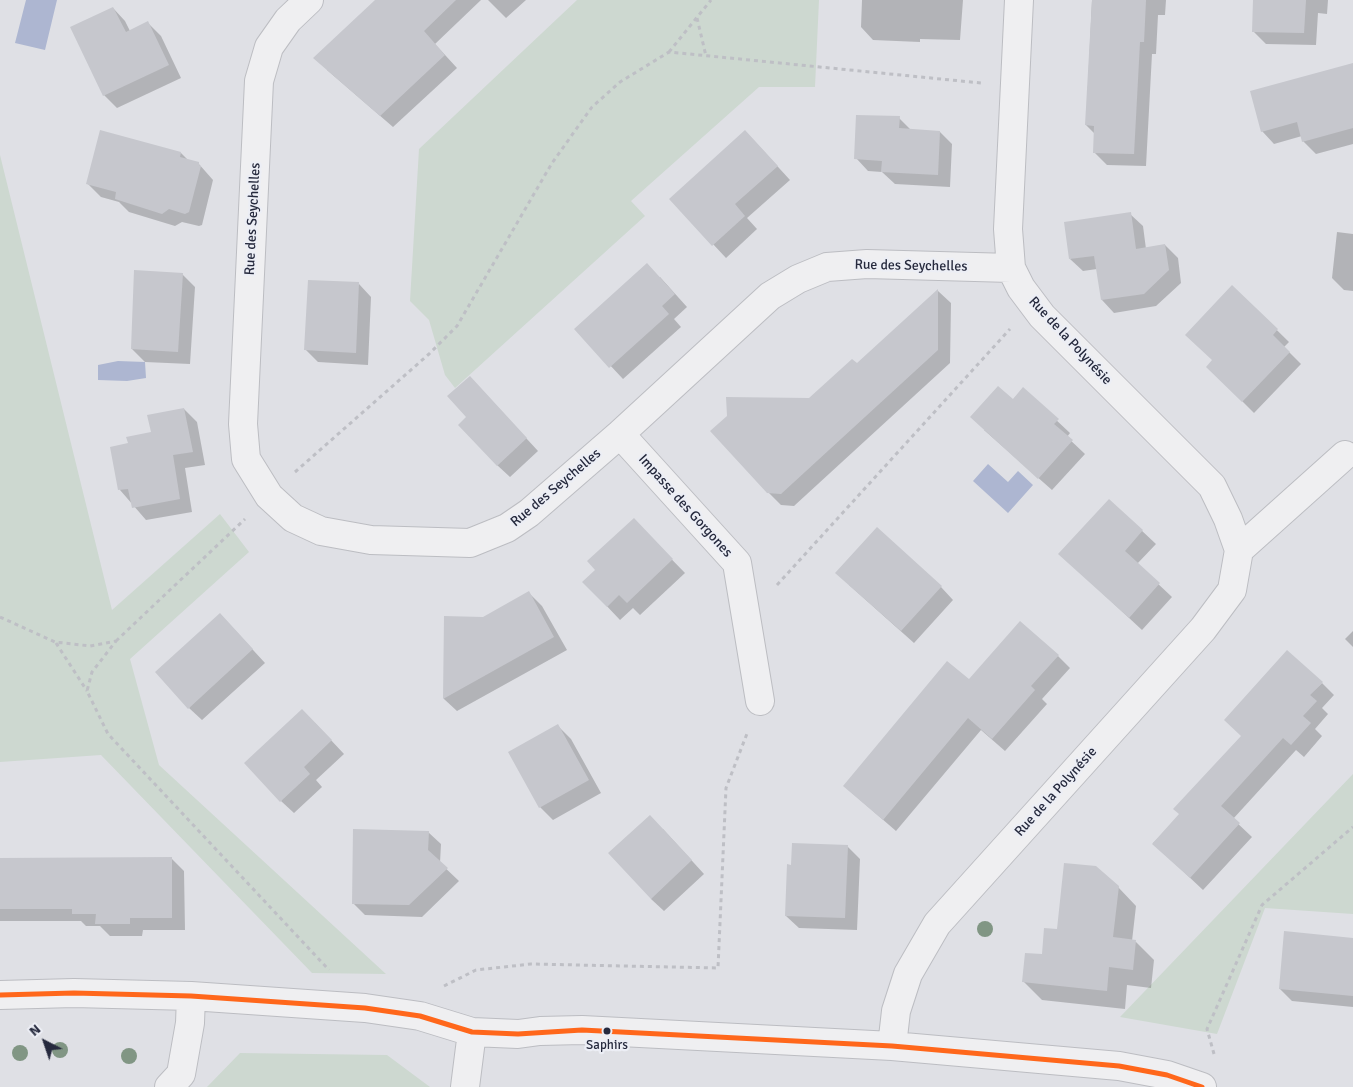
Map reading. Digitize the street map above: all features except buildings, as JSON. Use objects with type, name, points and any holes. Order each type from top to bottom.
[{"type":"street","name":"Rue des Seychelles","points":[[309,0],[288,20],[268,47],[260,81],[243,424],[246,459],[269,496],[293,518],[322,531],[371,540],[470,543],[507,528],[529,513],[620,434],[770,296],[798,279],[827,268],[867,264],[1012,268]]},
{"type":"street","name":"Rue de la Polynésie","points":[[892,1046],[896,1011],[908,974],[937,924],[1203,629],[1232,590],[1239,550],[1228,519],[1212,486],[1048,323],[1021,288],[1012,268],[1008,229],[1019,0]]},
{"type":"street","name":"Impasse des Gorgones","points":[[620,434],[737,563],[760,701]]},
{"type":"street","points":[[1239,550],[1345,455]]},
{"type":"street","points":[[0,995],[74,993],[191,996],[365,1008],[420,1016],[472,1032],[518,1034],[540,1031],[582,1030],[892,1046],[1119,1066],[1167,1075],[1202,1087]]},
{"type":"street","points":[[169,1087],[181,1074],[190,1023],[191,996]]},
{"type":"street","points":[[465,1087],[472,1032]]},
{"type":"path","points":[[87,691],[92,672],[116,641],[269,496],[429,354],[456,326],[552,163],[592,107],[620,82],[669,52],[711,0]]},
{"type":"path","points":[[697,18],[706,56]]},
{"type":"path","points":[[669,52],[1015,87]]},
{"type":"path","points":[[746,618],[1033,305]]},
{"type":"path","points":[[0,617],[56,642],[90,646],[116,641]]},
{"type":"path","points":[[56,642],[87,691],[108,734],[333,975]]},
{"type":"path","points":[[439,987],[476,970],[531,964],[718,968],[726,788],[760,701]]},
{"type":"path","points":[[1202,1087],[1214,1053],[1207,1029],[1262,905],[1353,827]]},
{"type":"shaded area","points":[[577,0],[819,0],[815,87],[759,87],[631,201],[645,216],[455,388],[445,375],[429,320],[410,301],[419,149]]},
{"type":"shaded area","points":[[0,155],[112,610],[220,514],[249,552],[130,659],[159,765],[386,974],[312,973],[101,755],[0,762]]},
{"type":"shaded area","points":[[1353,774],[1353,914],[1265,908],[1217,1034],[1120,1017]]},
{"type":"shaded area","points":[[240,1053],[387,1055],[430,1087],[207,1087]]},
{"type":"water","points":[[26,0],[57,0],[45,50],[15,43]]},
{"type":"water","points":[[118,361],[145,362],[146,378],[127,381],[98,380],[98,365]]},
{"type":"water","points":[[988,464],[1008,482],[1018,471],[1033,485],[1008,513],[973,481]]},
{"type":"transit line","points":[[0,995],[74,993],[191,996],[365,1008],[420,1016],[472,1032],[518,1034],[582,1030],[892,1046],[1119,1066],[1167,1075],[1202,1087]]},
{"type":"place","name":"Saphirs","points":[[607,1031]]}]
